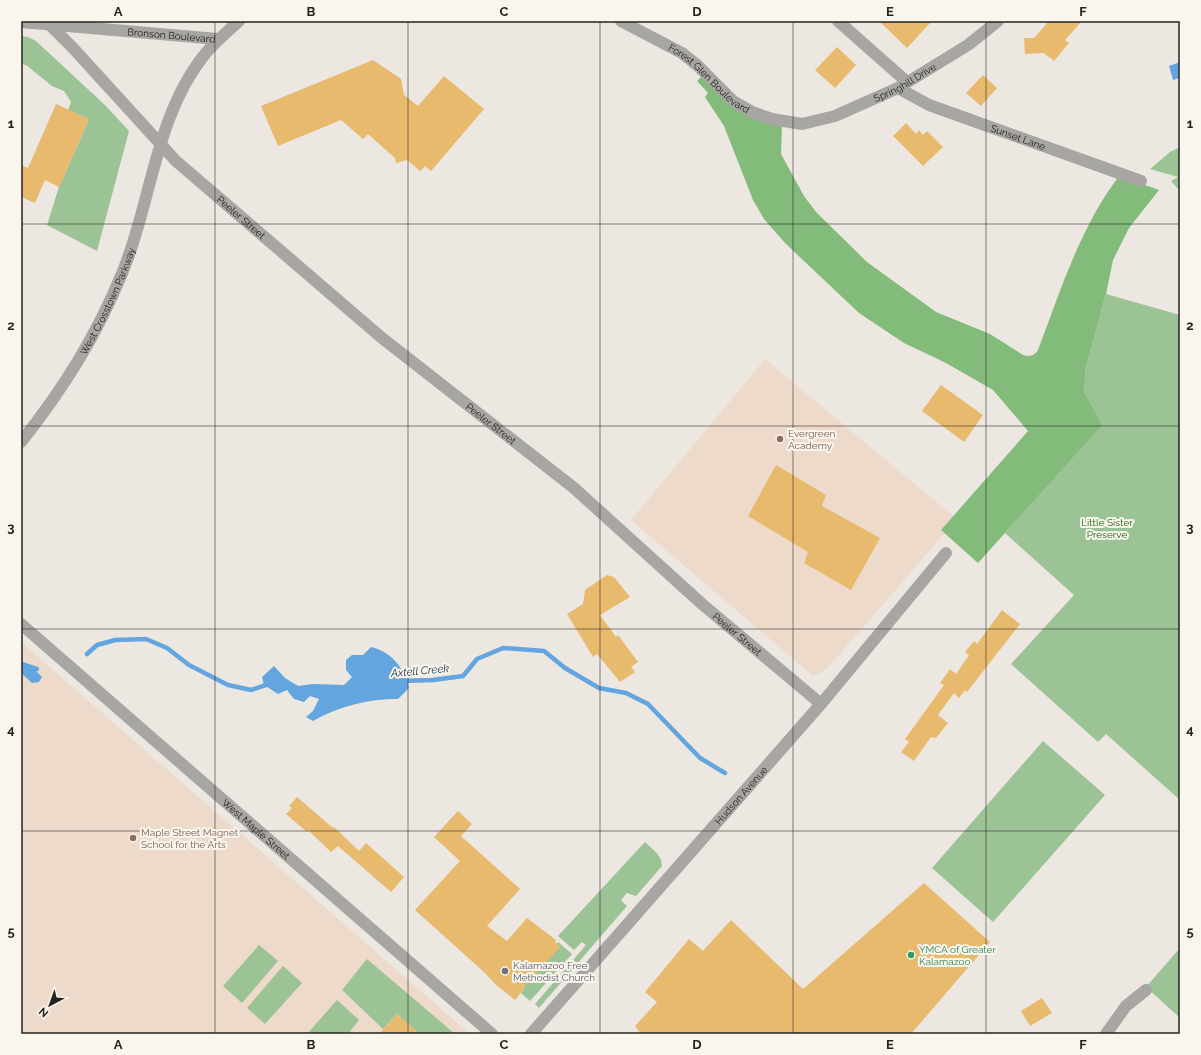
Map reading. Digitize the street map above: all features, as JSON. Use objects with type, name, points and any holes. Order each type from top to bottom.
[{"type":"street","name":"Bronson Boulevard","points":[[49,24],[218,39],[240,21]]},
{"type":"street","name":"Forest Glen Boulevard","points":[[621,21],[682,53],[697,65],[733,101],[752,112],[772,119],[802,124]]},
{"type":"street","name":"Sunset Lane","points":[[838,21],[903,85],[929,105],[1141,182]]},
{"type":"street","name":"Springhill Drive","points":[[802,124],[835,116],[903,85],[968,45],[998,21]]},
{"type":"street","points":[[21,22],[49,24],[161,144]]},
{"type":"street","name":"West Crosstown Parkway","points":[[21,442],[69,378],[103,317],[123,270],[139,225],[168,120],[179,95],[204,56],[218,39]]},
{"type":"street","name":"Peeler Street","points":[[161,144],[178,163],[382,338],[574,488],[702,604],[821,704]]},
{"type":"street","name":"Hudson Avenue","points":[[531,1034],[821,704],[946,553]]},
{"type":"street","name":"West Maple Street","points":[[21,624],[492,1034]]},
{"type":"street","points":[[1106,1034],[1126,1006],[1146,990]]},
{"type":"shaded area","name":"Evergreen Academy","points":[[765,359],[957,519],[831,664],[821,673],[812,675],[631,520]]},
{"type":"shaded area","name":"Maple Street Magnet School for the Arts","points":[[21,642],[470,1034],[21,1034]]},
{"type":"green space","points":[[21,36],[28,37],[36,41],[106,106],[129,131],[97,251],[47,225],[59,187],[89,119],[68,110],[71,102],[64,91],[52,86],[26,65],[21,64]]},
{"type":"green space","points":[[704,74],[732,102],[782,122],[781,154],[804,196],[816,212],[867,262],[936,312],[990,334],[1023,355],[1032,356],[1038,350],[1063,282],[1082,238],[1105,196],[1119,176],[1159,190],[1129,228],[1113,260],[1106,294],[1086,367],[1084,392],[1102,425],[978,563],[941,530],[1028,431],[993,390],[946,363],[904,343],[859,313],[785,243],[764,219],[753,200],[724,126],[705,97],[708,93],[697,81]]},
{"type":"green space","points":[[1180,147],[1180,191],[1171,181],[1178,177],[1150,169],[1170,152]]},
{"type":"green space","name":"Little Sister Preserve","points":[[1106,294],[1180,315],[1180,800],[1106,734],[1098,742],[1011,664],[1074,595],[1005,533],[1101,425],[1084,392],[1086,367]]},
{"type":"green space","points":[[1043,741],[1105,795],[993,922],[932,868]]},
{"type":"green space","points":[[645,842],[658,855],[662,862],[662,866],[636,896],[627,893],[621,900],[627,906],[539,1008],[535,1004],[586,945],[582,942],[574,950],[558,936]]},
{"type":"green space","points":[[558,942],[572,954],[530,1001],[521,993],[524,989],[523,988]]},
{"type":"green space","points":[[259,945],[278,961],[242,1003],[223,986]]},
{"type":"green space","points":[[1180,948],[1180,1018],[1146,987]]},
{"type":"green space","points":[[367,959],[455,1034],[420,1034],[397,1014],[383,1029],[342,990]]},
{"type":"green space","points":[[283,966],[302,983],[265,1024],[247,1008]]},
{"type":"green space","points":[[337,1000],[359,1020],[348,1034],[307,1034]]},
{"type":"water","points":[[1180,62],[1180,78],[1173,80],[1169,66]]},
{"type":"water","points":[[371,647],[385,652],[396,662],[404,674],[409,688],[398,699],[376,700],[354,704],[333,711],[313,721],[306,717],[313,711],[319,699],[310,696],[304,702],[294,699],[287,690],[278,694],[264,685],[262,677],[274,666],[285,678],[298,686],[313,684],[344,685],[352,677],[346,670],[346,660],[352,655],[363,655]]},
{"type":"water","points":[[21,661],[30,665],[42,677],[39,682],[32,683],[21,673]]},
{"type":"building","points":[[879,21],[932,21],[907,48]]},
{"type":"building","points":[[1049,21],[1082,21],[1065,40],[1069,43],[1054,61],[1044,53],[1025,54],[1024,38],[1034,38]]},
{"type":"building","points":[[837,47],[856,65],[835,88],[815,70]]},
{"type":"building","points":[[373,60],[401,79],[404,95],[418,106],[444,76],[484,109],[431,171],[425,166],[420,171],[407,160],[396,163],[395,158],[368,134],[363,139],[341,120],[278,146],[261,106]]},
{"type":"building","points":[[983,75],[997,88],[981,106],[966,93]]},
{"type":"building","points":[[56,104],[89,119],[59,187],[45,180],[35,203],[21,197],[21,165],[28,168]]},
{"type":"building","points":[[906,123],[916,134],[919,130],[923,135],[927,131],[943,147],[923,166],[893,136]]},
{"type":"building","points":[[941,385],[983,415],[964,442],[922,411]]},
{"type":"building","points":[[776,465],[826,495],[822,506],[880,538],[851,590],[804,563],[808,552],[748,516]]},
{"type":"building","points":[[607,575],[614,577],[630,597],[600,615],[616,637],[618,635],[638,662],[631,667],[635,672],[620,682],[597,654],[593,657],[567,614],[583,604],[585,590]]},
{"type":"building","points":[[1002,610],[1020,624],[967,692],[965,690],[959,698],[954,693],[938,715],[948,723],[936,738],[931,737],[914,761],[901,752],[909,742],[905,739],[944,685],[940,683],[950,669],[956,674],[969,655],[965,652],[974,641],[977,644]]},
{"type":"building","points":[[297,797],[333,828],[334,827],[359,851],[366,843],[404,877],[391,892],[338,846],[331,852],[308,830],[307,832],[286,814],[292,808],[289,806]]},
{"type":"building","points":[[458,811],[472,824],[461,836],[520,889],[487,926],[507,941],[527,918],[556,940],[555,942],[560,947],[523,988],[524,989],[515,1000],[496,985],[485,973],[415,910],[460,861],[434,837]]},
{"type":"building","name":"YMCA of Greater Kalamazoo","points":[[924,883],[990,942],[911,1034],[641,1034],[635,1026],[657,1002],[645,992],[689,939],[703,951],[731,920],[803,989]]},
{"type":"building","points":[[1042,998],[1052,1013],[1030,1026],[1021,1011]]},
{"type":"building","points":[[397,1014],[420,1034],[379,1034]]},
{"type":"waterway","name":"Axtell Creek","points":[[87,654],[97,645],[115,640],[146,639],[167,648],[189,665],[228,685],[251,690],[269,684]]},
{"type":"waterway","name":"Axtell Creek","points":[[401,681],[433,680],[463,676],[477,659],[503,648],[544,651],[565,668],[599,688],[626,693],[648,704],[700,758],[725,773]]},
{"type":"waterway","name":"Axtell Creek","points":[[21,664],[37,669]]},
{"type":"place","name":"Evergreen Academy","points":[[780,439]]},
{"type":"place","name":"Maple Street Magnet School for the Arts","points":[[133,838]]},
{"type":"place","name":"YMCA of Greater Kalamazoo","points":[[911,955]]},
{"type":"place","name":"Kalamazoo Free Methodist Church","points":[[505,971]]}]
